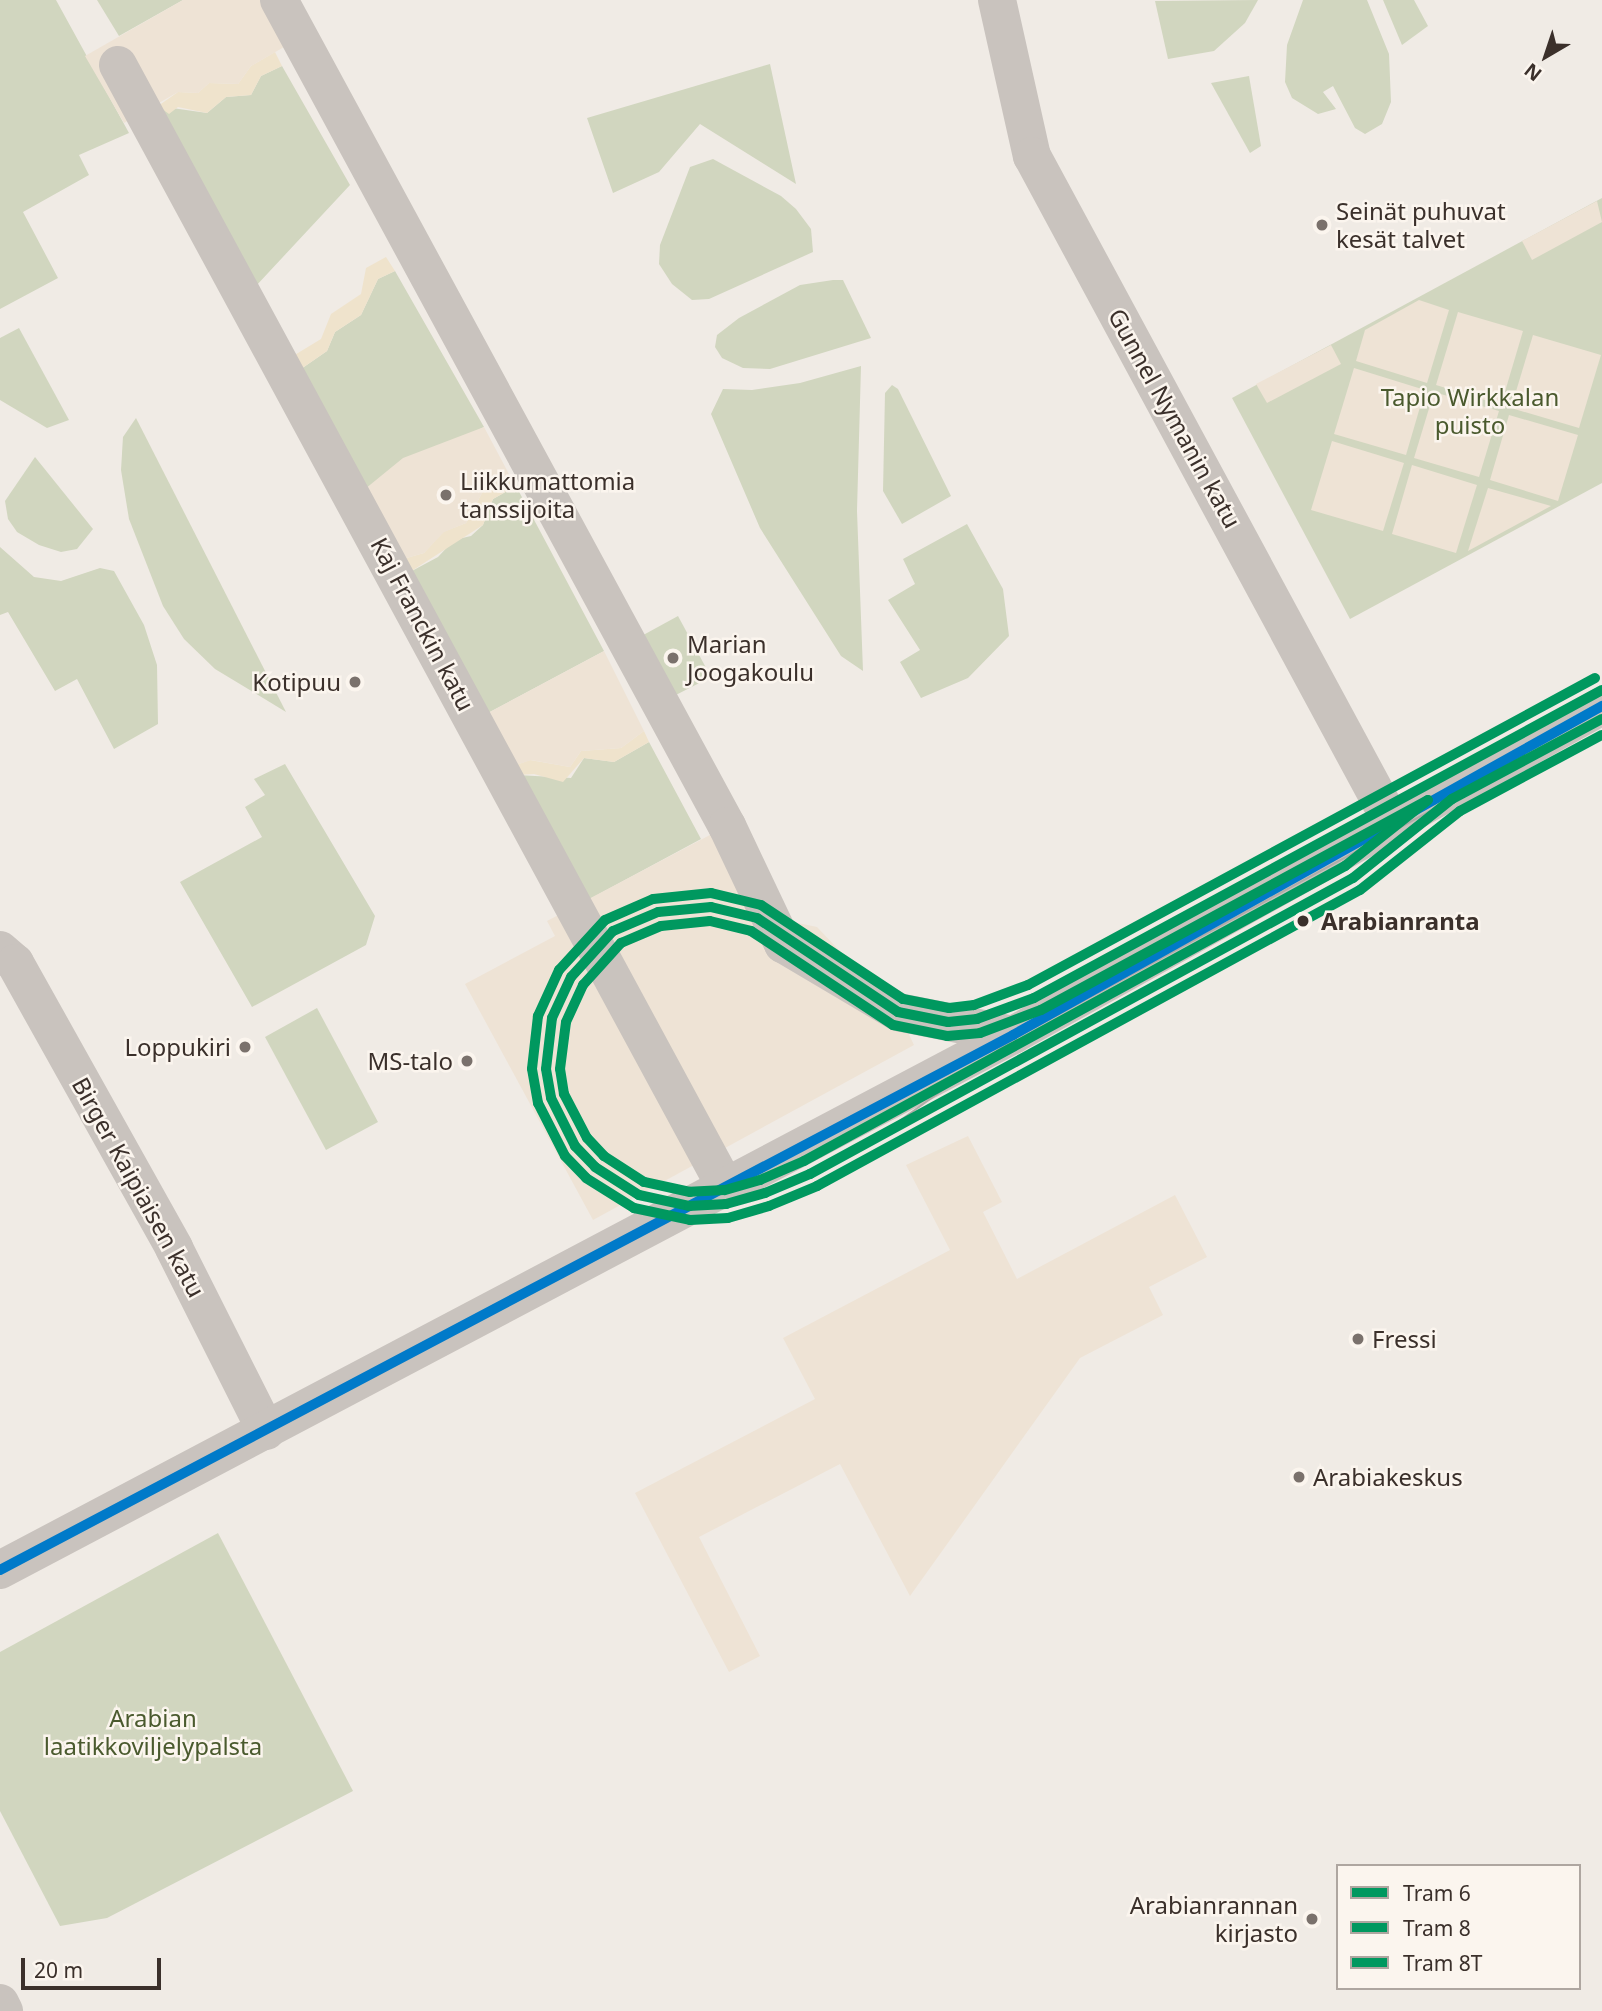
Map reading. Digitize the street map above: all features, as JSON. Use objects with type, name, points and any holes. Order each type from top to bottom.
[{"type":"street","points":[[279,0],[727,826],[783,944],[898,1012],[1013,1035]]},
{"type":"street","name":"Gunnel Nymanin katu","points":[[997,0],[1032,156],[1392,822]]},
{"type":"street","name":"Kaj Franckin katu","points":[[118,65],[725,1186]]},
{"type":"street","points":[[0,1570],[1013,1035],[1602,706]]},
{"type":"street","name":"Birger Kaipiaisen katu","points":[[0,950],[15,963],[174,1248],[266,1431]]},
{"type":"street","points":[[0,2003],[4,2011]]},
{"type":"green space","points":[[0,0],[56,0],[129,133],[79,155],[89,175],[23,212],[58,278],[0,309]]},
{"type":"green space","points":[[97,0],[183,0],[119,36]]},
{"type":"green space","points":[[1258,0],[1245,23],[1214,51],[1168,59],[1155,1]]},
{"type":"green space","points":[[1303,0],[1367,0],[1389,54],[1391,102],[1382,124],[1365,134],[1355,128],[1333,86],[1323,92],[1336,109],[1318,114],[1292,98],[1285,82],[1287,45]]},
{"type":"green space","points":[[1383,0],[1414,0],[1428,26],[1402,45]]},
{"type":"green space","points":[[770,64],[796,184],[700,124],[659,172],[613,193],[587,118]]},
{"type":"green space","points":[[282,66],[350,185],[255,287],[158,106],[207,113],[226,97],[251,95],[261,76]]},
{"type":"green space","points":[[1249,76],[1261,146],[1250,153],[1211,83]]},
{"type":"green space","points":[[713,159],[781,196],[796,209],[811,229],[813,252],[709,299],[692,300],[672,284],[659,264],[660,245],[690,167]]},
{"type":"green space","name":"Tapio Wirkkalan puisto","points":[[1602,198],[1602,483],[1350,619],[1232,398]]},
{"type":"green space","points":[[395,271],[484,427],[365,489],[301,369],[327,351],[335,332],[361,315],[378,279]]},
{"type":"green space","points":[[843,280],[871,338],[770,369],[743,368],[722,358],[715,347],[717,335],[739,318],[800,285]]},
{"type":"green space","points":[[19,328],[69,420],[47,428],[0,400],[0,338]]},
{"type":"green space","points":[[861,366],[857,511],[863,671],[841,656],[760,528],[711,414],[723,389],[752,390],[800,383]]},
{"type":"green space","points":[[892,385],[898,389],[951,496],[902,524],[883,491],[885,393]]},
{"type":"green space","points":[[136,418],[286,712],[215,669],[184,639],[163,606],[129,519],[121,470],[123,437]]},
{"type":"green space","points":[[35,457],[93,529],[77,549],[61,552],[39,545],[17,532],[8,519],[5,501]]},
{"type":"green space","points":[[516,486],[604,651],[486,714],[410,572],[438,557],[454,540],[471,536],[483,525],[493,499]]},
{"type":"green space","points":[[967,524],[1003,589],[1009,636],[968,678],[921,698],[900,662],[920,650],[888,600],[915,584],[903,559]]},
{"type":"green space","points":[[0,547],[34,577],[61,581],[100,568],[114,571],[144,625],[157,665],[158,724],[114,749],[77,679],[55,691],[8,612],[0,615]]},
{"type":"green space","name":"Marian Joogakoulu","points":[[678,616],[711,677],[668,699],[636,639]]},
{"type":"green space","points":[[649,742],[701,839],[586,901],[517,775],[571,778],[584,758],[614,762]]},
{"type":"green space","points":[[285,764],[375,916],[366,945],[252,1007],[180,882],[262,837],[245,807],[265,795],[254,779]]},
{"type":"green space","points":[[317,1008],[378,1122],[326,1150],[265,1037]]},
{"type":"green space","name":"Arabian laatikkoviljelypalsta","points":[[218,1533],[353,1791],[107,1918],[60,1926],[0,1811],[0,1652]]},
{"type":"sand","points":[[275,52],[282,66],[261,76],[251,95],[226,97],[207,113],[178,107],[169,114],[158,106],[178,92],[198,93],[209,83],[238,84],[251,66]]},
{"type":"sand","points":[[386,257],[395,271],[378,279],[361,315],[335,332],[327,351],[301,369],[293,356],[321,339],[331,314],[361,294],[366,268]]},
{"type":"sand","points":[[510,476],[516,486],[493,499],[483,525],[410,572],[403,559],[424,553],[443,532],[466,523],[482,493]]},
{"type":"sand","points":[[644,731],[649,742],[614,762],[584,758],[563,782],[534,774],[517,775],[513,766],[530,760],[570,767],[581,751],[621,748]]},
{"type":"shaded area","points":[[183,0],[285,0],[305,35],[251,66],[238,84],[209,83],[198,93],[178,92],[124,123],[85,56]]},
{"type":"shaded area","points":[[1597,201],[1602,222],[1532,260],[1522,241]]},
{"type":"shaded area","points":[[1419,300],[1449,310],[1427,383],[1356,361],[1365,330]]},
{"type":"shaded area","points":[[1458,312],[1523,331],[1501,405],[1436,385]]},
{"type":"shaded area","points":[[1533,335],[1601,355],[1579,428],[1511,408]]},
{"type":"shaded area","points":[[1331,345],[1341,364],[1267,403],[1256,384]]},
{"type":"shaded area","points":[[1354,368],[1425,390],[1406,455],[1334,434]]},
{"type":"shaded area","points":[[1434,392],[1499,411],[1479,477],[1414,458]]},
{"type":"shaded area","points":[[1509,415],[1578,435],[1558,501],[1490,480]]},
{"type":"shaded area","points":[[484,427],[510,476],[482,493],[466,523],[444,532],[424,553],[403,559],[365,489],[403,458]]},
{"type":"shaded area","points":[[1332,441],[1404,463],[1383,531],[1311,510]]},
{"type":"shaded area","points":[[1412,465],[1477,485],[1456,553],[1392,534]]},
{"type":"shaded area","points":[[1488,488],[1551,506],[1468,551],[1487,491]]},
{"type":"shaded area","points":[[604,651],[644,731],[621,748],[581,751],[570,767],[531,760],[513,766],[486,714]]},
{"type":"shaded area","points":[[727,826],[788,921],[817,927],[898,1012],[914,1045],[593,1220],[465,984],[555,936],[547,921]]},
{"type":"shaded area","points":[[968,1136],[1002,1202],[983,1212],[1017,1279],[1175,1195],[1207,1257],[1149,1287],[1163,1315],[1080,1358],[910,1596],[840,1464],[699,1537],[760,1656],[729,1672],[635,1493],[815,1399],[783,1338],[950,1250],[906,1165]]},
{"type":"tram line","name":"8","points":[[1595,678],[1028,985],[974,1005],[949,1008],[903,999],[761,905],[711,893],[653,899],[605,920],[559,970],[538,1016],[532,1069],[538,1103],[565,1156],[586,1178],[634,1208],[690,1220],[728,1218],[769,1206],[817,1186],[1360,890],[1460,811],[1602,735]]},
{"type":"tram line","name":"6","points":[[1602,690],[1034,998],[977,1019],[948,1022],[898,1012],[757,918],[711,907],[658,912],[613,931],[571,977],[552,1018],[546,1069],[551,1098],[575,1146],[595,1167],[639,1195],[689,1206],[726,1204],[765,1193],[810,1174],[1353,878],[1452,799],[1602,719]]},
{"type":"tram line","points":[[880,1135],[1012,1040],[1452,799]]},
{"type":"tram line","name":"8T","points":[[1428,800],[1345,866],[804,1161],[760,1180],[724,1190],[690,1192],[644,1182],[604,1156],[587,1138],[564,1094],[560,1069],[566,1022],[583,985],[621,943],[661,926],[710,921],[751,931],[893,1025],[947,1036],[980,1033],[1041,1010],[1428,800]]},
{"type":"transit line","points":[[0,1570],[1013,1035],[1602,706]]},
{"type":"place","name":"Seinät puhuvat kesät talvet","points":[[1322,225]]},
{"type":"place","name":"Liikkumattomia tanssijoita","points":[[446,495]]},
{"type":"place","name":"Marian Joogakoulu","points":[[673,658]]},
{"type":"place","name":"Kotipuu","points":[[355,682]]},
{"type":"place","name":"Arabianranta","points":[[1303,921]]},
{"type":"place","name":"Loppukiri","points":[[245,1047]]},
{"type":"place","name":"MS-talo","points":[[467,1061]]},
{"type":"place","name":"Fressi","points":[[1358,1339]]},
{"type":"place","name":"Arabiakeskus","points":[[1299,1477]]},
{"type":"place","name":"Arabianrannan kirjasto","points":[[1312,1919]]}]
